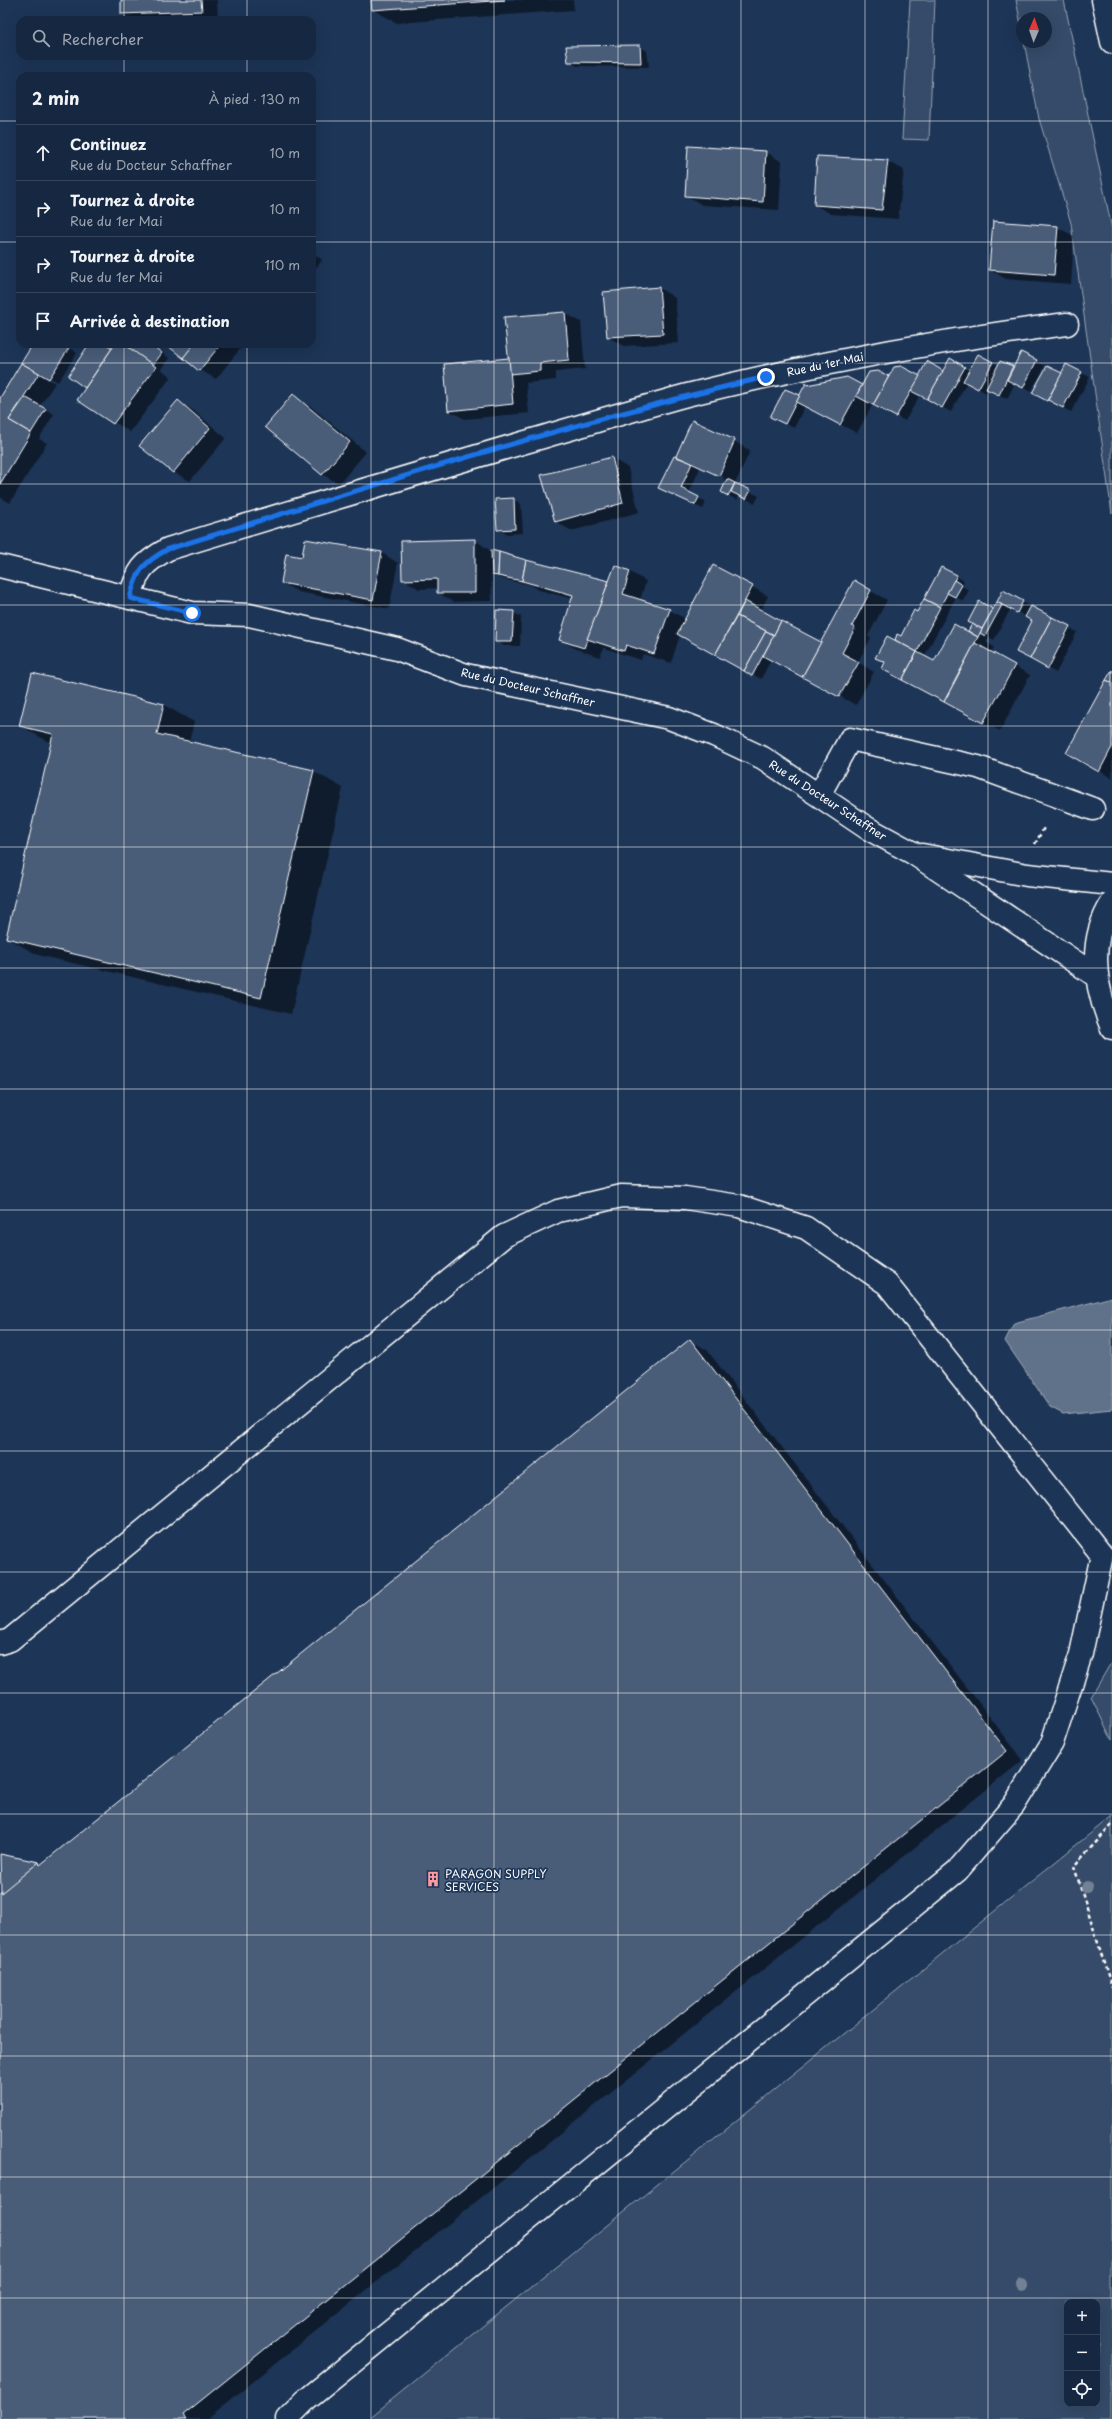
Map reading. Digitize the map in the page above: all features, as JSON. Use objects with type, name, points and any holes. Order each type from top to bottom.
[{"type":"street","points":[[1103,0],[1112,42]]},
{"type":"street","name":"Rue du 1er Mai","points":[[130,598],[138,572],[148,560],[168,549],[419,472],[685,396],[766,377],[941,342],[1067,324]]},
{"type":"street","name":"Rue du Docteur Schaffner","points":[[0,566],[192,613],[249,615],[397,649],[466,675],[669,718],[714,735],[763,758],[867,828],[912,853],[1096,976]]},
{"type":"street","points":[[819,795],[850,739],[978,767],[1093,808]]},
{"type":"street","name":"Rue du Docteur Schaffner","points":[[912,853],[1027,875],[1112,884]]},
{"type":"street","points":[[1112,902],[1102,925],[1097,948],[1096,976],[1101,1003],[1112,1028]]},
{"type":"street","points":[[0,1643],[10,1640],[504,1236],[558,1211],[621,1196],[685,1198],[739,1206],[806,1228],[887,1284],[1102,1555],[1082,1654],[1052,1743],[1014,1805],[957,1871],[311,2396],[287,2419]]},
{"type":"path","points":[[1112,1825],[1074,1866],[1112,1988]]},
{"type":"shaded area","points":[[910,0],[935,0],[929,140],[902,139]]},
{"type":"shaded area","points":[[1016,0],[1064,0],[1112,229],[1112,514],[1071,223],[1039,119],[1025,48],[1052,48],[1052,12],[1018,12]]},
{"type":"shaded area","points":[[1112,1297],[1112,1409],[1063,1414],[1050,1407],[1005,1341],[1014,1323]]},
{"type":"shaded area","points":[[1112,1661],[1112,1740],[1091,1697]]},
{"type":"shaded area","points":[[1112,1816],[1112,2419],[368,2419]]},
{"type":"building","points":[[121,0],[201,0],[202,11],[121,14]]},
{"type":"building","points":[[371,0],[505,0],[372,10]]},
{"type":"building","points":[[640,45],[641,63],[568,62],[566,46]]},
{"type":"building","points":[[688,146],[766,151],[763,202],[685,196]]},
{"type":"building","points":[[817,156],[888,160],[882,210],[814,205]]},
{"type":"building","points":[[993,221],[1058,226],[1054,275],[989,270]]},
{"type":"building","points":[[659,287],[663,334],[607,337],[603,292]]},
{"type":"building","points":[[565,312],[569,360],[540,363],[540,371],[510,374],[504,317]]},
{"type":"building","points":[[30,348],[69,348],[49,379],[21,363]]},
{"type":"building","points":[[86,348],[112,348],[85,388],[68,376]]},
{"type":"building","points":[[112,348],[130,348],[156,367],[113,424],[77,400]]},
{"type":"building","points":[[130,348],[155,348],[162,353],[153,365]]},
{"type":"building","points":[[170,348],[191,348],[183,358]]},
{"type":"building","points":[[191,348],[218,348],[199,371],[183,358]]},
{"type":"building","points":[[1021,352],[1037,360],[1023,388],[1007,380]]},
{"type":"building","points":[[978,354],[993,362],[978,389],[963,381]]},
{"type":"building","points":[[509,358],[513,404],[448,411],[444,364]]},
{"type":"building","points":[[950,358],[965,367],[942,408],[927,399]]},
{"type":"building","points":[[927,361],[943,371],[927,399],[911,391]]},
{"type":"building","points":[[1000,361],[1013,366],[999,395],[986,389]]},
{"type":"building","points":[[21,363],[39,373],[9,420],[31,433],[0,484],[0,398]]},
{"type":"building","points":[[1066,364],[1082,372],[1063,408],[1048,400]]},
{"type":"building","points":[[901,366],[920,376],[896,417],[873,405],[894,367]]},
{"type":"building","points":[[1047,366],[1062,373],[1047,401],[1032,393]]},
{"type":"building","points":[[878,371],[889,376],[873,405],[856,396],[869,372]]},
{"type":"building","points":[[847,377],[862,385],[840,425],[796,402],[806,383],[807,385]]},
{"type":"building","points":[[785,389],[800,395],[785,424],[770,417]]},
{"type":"building","points":[[293,394],[350,442],[322,475],[265,427]]},
{"type":"building","points":[[25,397],[46,409],[31,433],[9,420]]},
{"type":"building","points":[[178,400],[210,428],[173,473],[139,446]]},
{"type":"building","points":[[692,420],[735,440],[719,476],[676,456]]},
{"type":"building","points":[[674,456],[692,463],[681,488],[699,497],[695,505],[658,488]]},
{"type":"building","points":[[612,457],[623,503],[555,522],[541,475]]},
{"type":"building","points":[[727,479],[735,483],[728,496],[721,492]]},
{"type":"building","points":[[735,483],[751,490],[746,499],[731,492]]},
{"type":"building","points":[[514,498],[515,529],[497,530],[495,499]]},
{"type":"building","points":[[305,539],[382,552],[373,600],[281,583],[286,554],[302,557]]},
{"type":"building","points":[[475,539],[475,593],[437,593],[437,579],[402,580],[401,541]]},
{"type":"building","points":[[491,550],[499,552],[498,576],[492,575]]},
{"type":"building","points":[[499,552],[526,560],[522,581],[498,576]]},
{"type":"building","points":[[526,560],[609,581],[584,648],[559,640],[573,595],[522,581]]},
{"type":"building","points":[[615,565],[630,571],[623,594],[670,609],[654,654],[626,645],[624,651],[587,639]]},
{"type":"building","points":[[713,565],[753,586],[715,655],[677,634]]},
{"type":"building","points":[[941,567],[957,575],[940,607],[924,599]]},
{"type":"building","points":[[854,580],[871,590],[852,626],[855,628],[842,653],[859,662],[839,697],[802,677]]},
{"type":"building","points":[[954,580],[962,585],[955,597],[947,593]]},
{"type":"building","points":[[1003,590],[1023,601],[1017,613],[997,602]]},
{"type":"building","points":[[924,599],[940,607],[917,652],[895,640],[897,634],[901,636],[914,610],[917,612]]},
{"type":"building","points":[[745,601],[781,621],[774,635],[737,616]]},
{"type":"building","points":[[979,601],[993,609],[982,629],[968,622]]},
{"type":"building","points":[[997,602],[1002,605],[985,636],[980,633]]},
{"type":"building","points":[[1031,606],[1052,617],[1030,659],[1016,652],[1032,621],[1025,617]]},
{"type":"building","points":[[496,610],[514,611],[512,642],[495,642]]},
{"type":"building","points":[[737,616],[766,631],[744,671],[715,655]]},
{"type":"building","points":[[1052,617],[1070,626],[1048,669],[1030,659]]},
{"type":"building","points":[[781,621],[821,642],[802,677],[763,656]]},
{"type":"building","points":[[954,624],[978,637],[944,702],[902,680],[917,652],[934,661]]},
{"type":"building","points":[[972,624],[982,629],[978,637],[968,631]]},
{"type":"building","points":[[766,631],[774,635],[752,676],[744,671]]},
{"type":"building","points":[[887,636],[917,652],[902,680],[882,669],[885,662],[875,658]]},
{"type":"building","points":[[975,643],[1015,665],[983,723],[944,702]]},
{"type":"building","points":[[1112,670],[1112,683],[1106,680]]},
{"type":"building","points":[[32,673],[164,704],[157,734],[314,770],[261,998],[6,938],[53,734],[19,726]]},
{"type":"building","points":[[1106,680],[1112,683],[1112,747],[1099,772],[1066,753]]},
{"type":"building","name":"PARAGON SUPPLY SERVICES","points":[[690,1339],[1007,1751],[183,2415],[186,2419],[0,2419],[0,1892],[39,1862],[40,1865]]},
{"type":"building","points":[[0,1854],[39,1862],[1,1893]]},
{"type":"place","name":"PARAGON SUPPLY SERVICES","points":[[433,1879]]},
{"type":"route","points":[[192,613],[130,598],[138,572],[148,560],[168,549],[419,472],[685,396],[766,377]]}]
